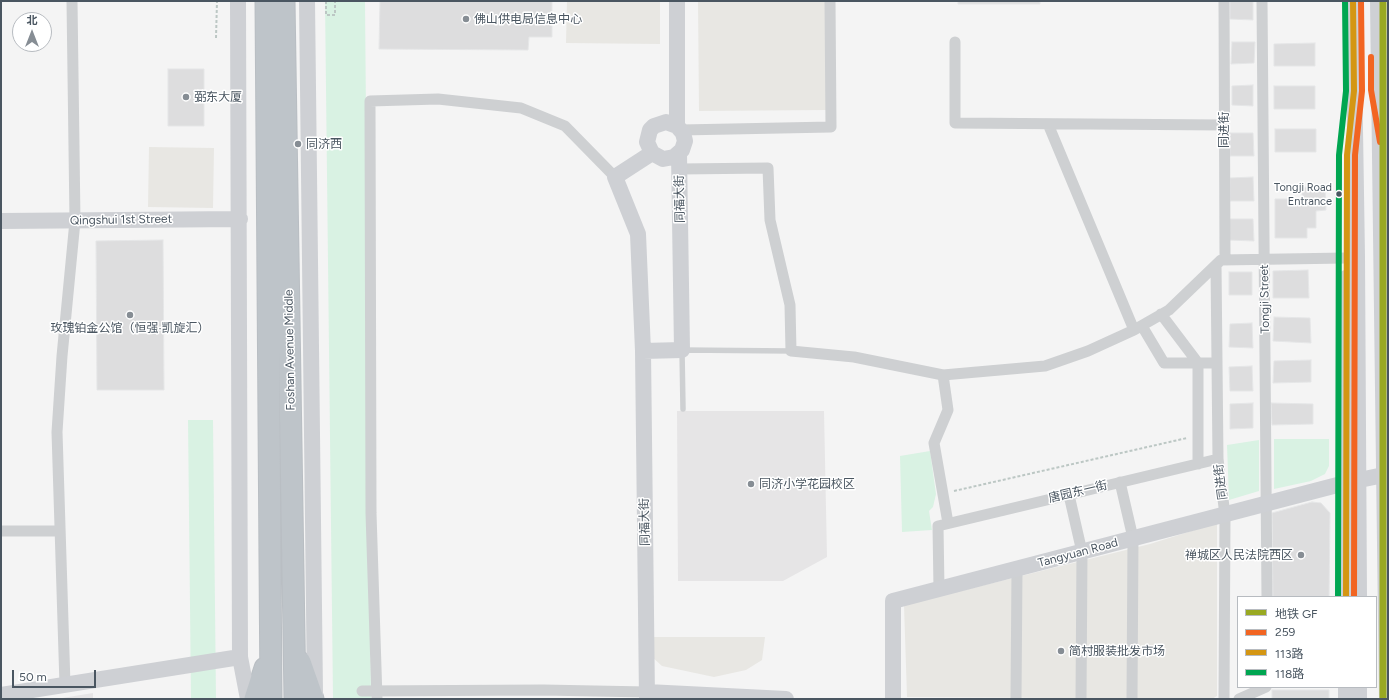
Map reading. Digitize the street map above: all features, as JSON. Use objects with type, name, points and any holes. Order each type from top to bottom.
[{"type":"highway","name":"Foshan Avenue Middle","points":[[266,1],[271,699]]},
{"type":"highway","name":"Foshan Avenue Middle","points":[[284,1],[295,699]]},
{"type":"highway","points":[[285,47],[298,1]]},
{"type":"highway","points":[[294,647],[314,699]]},
{"type":"highway","points":[[256,699],[271,649]]},
{"type":"main road","points":[[238,1],[240,219],[240,657],[248,699]]},
{"type":"main road","points":[[307,1],[314,699]]},
{"type":"main road","name":"同福大街","points":[[677,1],[679,128],[684,141],[679,161],[682,350]]},
{"type":"main road","points":[[1346,596],[1352,482],[1353,1]]},
{"type":"main road","points":[[1378,1],[1383,35],[1379,89],[1384,254],[1387,699]]},
{"type":"main road","points":[[1379,89],[1388,141]]},
{"type":"main road","points":[[1354,91],[1347,155],[1346,258],[1352,482],[1359,596]]},
{"type":"main road","points":[[615,176],[652,154],[647,142],[650,130],[659,123],[666,122],[679,128]]},
{"type":"main road","name":"同福大街","points":[[652,154],[663,159],[679,161]]},
{"type":"main road","name":"同福大街","points":[[615,176],[638,234],[643,351],[647,696]]},
{"type":"main road","name":"Qingshui 1st Street","points":[[1,221],[240,219]]},
{"type":"main road","points":[[643,351],[682,350]]},
{"type":"main road","name":"Tangyuan Road","points":[[893,699],[893,601],[1225,514],[1386,474]]},
{"type":"main road","points":[[1,695],[240,657]]},
{"type":"main road","points":[[1346,688],[1346,699]]},
{"type":"main road","points":[[1359,688],[1359,699]]},
{"type":"main road","points":[[647,696],[786,699]]},
{"type":"street","points":[[65,685],[57,432],[62,356],[75,221],[72,1]]},
{"type":"street","points":[[679,128],[832,127],[830,1]]},
{"type":"street","name":"同进街","points":[[1224,1],[1223,125],[1217,363],[1218,459],[1225,514],[1224,699]]},
{"type":"street","name":"Tongji Street","points":[[1262,1],[1267,596]]},
{"type":"street","points":[[954,42],[955,123],[1223,125]]},
{"type":"street","points":[[377,695],[371,506],[370,101],[438,99],[521,108],[565,126],[615,176]]},
{"type":"street","points":[[1048,124],[1138,328],[1164,363],[1217,363]]},
{"type":"street","points":[[679,161],[768,168],[770,220],[790,305],[791,351],[854,357],[943,375],[1045,366],[1088,350],[1138,328],[1169,310],[1220,262],[1264,259],[1346,258]]},
{"type":"street","points":[[1161,314],[1198,363],[1198,464]]},
{"type":"street","points":[[939,589],[943,524],[943,493],[934,443],[948,410],[943,375]]},
{"type":"street","name":"唐园东一街","points":[[943,524],[1218,459]]},
{"type":"street","points":[[1120,482],[1133,538],[1132,699]]},
{"type":"street","points":[[1069,495],[1082,552],[1081,699]]},
{"type":"street","points":[[1,531],[59,531]]},
{"type":"street","points":[[1016,699],[1017,569]]},
{"type":"street","points":[[1239,699],[1265,688]]},
{"type":"street","points":[[1267,688],[1267,699]]},
{"type":"street","points":[[362,691],[377,695],[647,696]]},
{"type":"lane","points":[[683,409],[682,350],[791,351]]},
{"type":"path","points":[[216,38],[217,1]]},
{"type":"path","points":[[326,1],[326,15],[335,15],[335,1]]},
{"type":"path","points":[[943,493],[1198,436]]},
{"type":"shaded area","points":[[567,1],[660,1],[660,44],[566,43]]},
{"type":"shaded area","points":[[698,1],[826,1],[827,110],[699,111]]},
{"type":"shaded area","points":[[149,147],[214,148],[213,208],[148,207]]},
{"type":"shaded area","name":"同济小学花园校区","points":[[677,411],[824,411],[827,557],[783,581],[678,581]]},
{"type":"shaded area","name":"简村服装批发市场","points":[[1217,523],[1217,696],[1212,699],[907,697],[904,605],[1150,544]]},
{"type":"shaded area","points":[[651,637],[765,637],[762,660],[746,670],[714,677],[662,666],[651,656]]},
{"type":"shaded area","points":[[93,693],[93,699],[56,699]]},
{"type":"green space","points":[[325,1],[365,1],[371,699],[333,699]]},
{"type":"green space","points":[[188,420],[213,420],[216,699],[191,699]]},
{"type":"green space","points":[[1274,439],[1329,439],[1329,466],[1325,474],[1311,481],[1274,489]]},
{"type":"green space","points":[[1259,440],[1259,491],[1229,500],[1227,445]]},
{"type":"green space","points":[[930,451],[936,494],[933,507],[929,511],[932,530],[902,532],[900,456]]},
{"type":"building","name":"佛山供电局信息中心","points":[[380,1],[552,1],[552,37],[529,37],[528,50],[379,49]]},
{"type":"building","points":[[958,1],[1040,1],[1040,4],[958,4]]},
{"type":"building","points":[[1230,1],[1253,1],[1253,20],[1230,19]]},
{"type":"building","points":[[1232,42],[1255,42],[1254,63],[1231,64]]},
{"type":"building","points":[[1315,43],[1315,66],[1274,66],[1274,44]]},
{"type":"building","name":"弼东大厦","points":[[168,69],[204,69],[204,126],[168,126]]},
{"type":"building","points":[[1253,85],[1253,106],[1232,105],[1232,86]]},
{"type":"building","points":[[1274,86],[1315,86],[1315,109],[1274,109]]},
{"type":"building","points":[[1275,129],[1316,129],[1316,152],[1275,152]]},
{"type":"building","points":[[1230,133],[1253,133],[1254,156],[1230,156]]},
{"type":"building","points":[[1253,177],[1254,201],[1230,201],[1230,178]]},
{"type":"building","points":[[1302,187],[1325,188],[1326,210],[1316,211],[1316,228],[1307,228],[1307,238],[1275,238],[1275,199],[1302,199]]},
{"type":"building","points":[[1229,219],[1253,219],[1254,241],[1228,240]]},
{"type":"building","name":"玫瑰铂金公馆（恒强·凯旋汇）","points":[[163,240],[164,390],[97,390],[96,241]]},
{"type":"building","points":[[1308,270],[1309,298],[1273,298],[1273,271]]},
{"type":"building","points":[[1229,272],[1252,272],[1252,295],[1229,295]]},
{"type":"building","points":[[1274,317],[1310,318],[1311,343],[1273,341]]},
{"type":"building","points":[[1252,323],[1253,348],[1229,347],[1230,324]]},
{"type":"building","points":[[1311,360],[1311,382],[1273,383],[1274,361]]},
{"type":"building","points":[[1252,366],[1253,391],[1230,391],[1229,367]]},
{"type":"building","points":[[1253,403],[1253,428],[1230,429],[1230,404]]},
{"type":"building","points":[[1271,403],[1313,404],[1313,424],[1272,425]]},
{"type":"building","name":"禅城区人民法院西区","points":[[1312,502],[1321,503],[1330,513],[1329,596],[1273,596],[1272,513]]},
{"type":"building","points":[[1272,690],[1329,690],[1329,699],[1272,699]]},
{"type":"metro line","name":"GF","points":[[1383,1],[1383,699]]},
{"type":"transit line","name":"118路","points":[[1338,596],[1339,155],[1346,91],[1345,1]]},
{"type":"transit line","name":"113路","points":[[1346,596],[1347,155],[1354,91],[1353,1]]},
{"type":"transit line","name":"259","points":[[1354,596],[1355,155],[1362,91],[1361,1]]},
{"type":"transit line","name":"259","points":[[1371,57],[1371,90],[1380,142]]},
{"type":"place","name":"佛山供电局信息中心","points":[[466,19]]},
{"type":"place","name":"弼东大厦","points":[[186,97]]},
{"type":"place","name":"同济西","points":[[298,144]]},
{"type":"place","name":"Tongji Road Entrance","points":[[1339,194]]},
{"type":"place","name":"玫瑰铂金公馆（恒强·凯旋汇）","points":[[130,315]]},
{"type":"place","name":"同济小学花园校区","points":[[751,484]]},
{"type":"place","name":"禅城区人民法院西区","points":[[1301,555]]},
{"type":"place","name":"简村服装批发市场","points":[[1061,651]]}]
